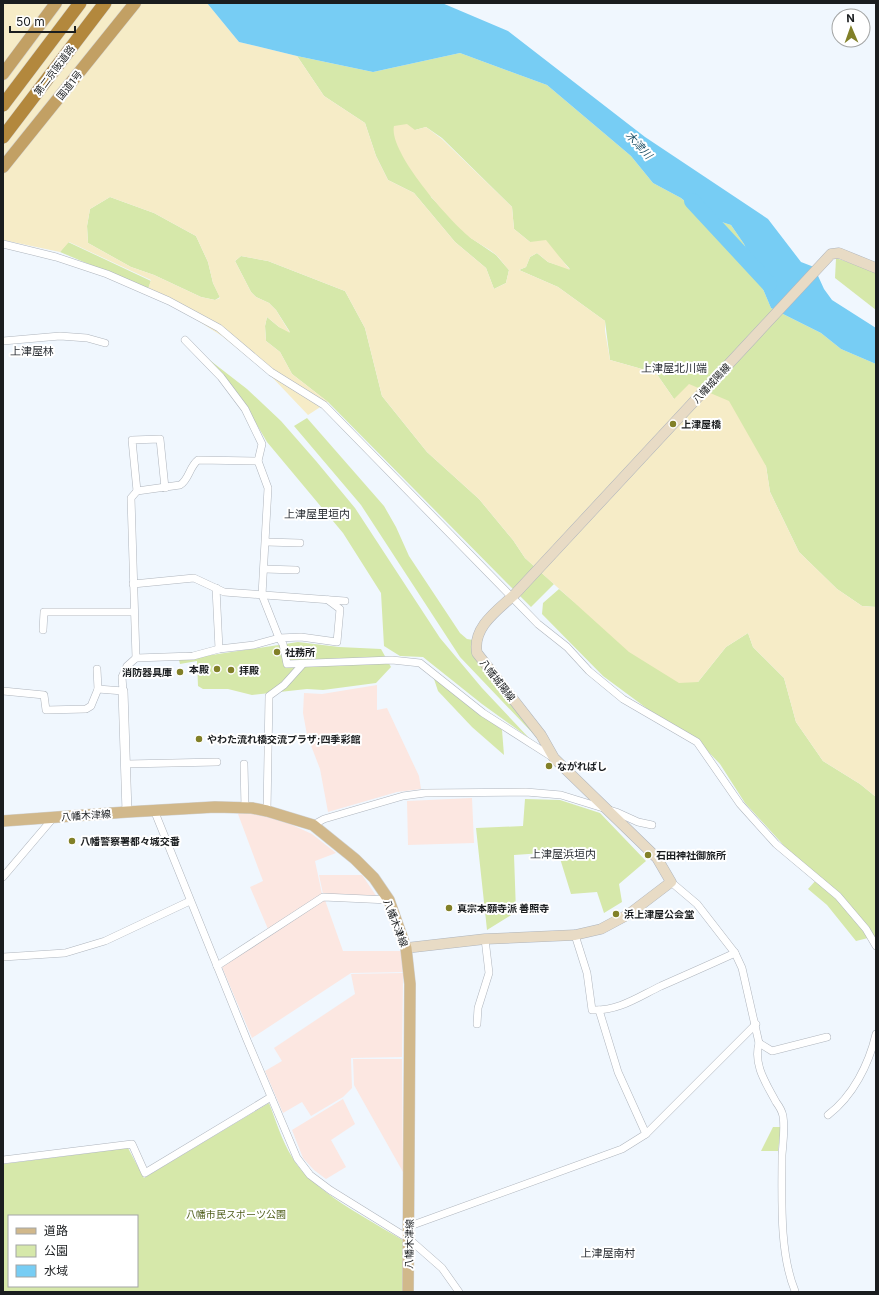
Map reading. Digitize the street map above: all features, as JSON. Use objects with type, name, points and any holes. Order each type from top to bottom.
[{"type":"highway","points":[[3,74],[56,3]]},
{"type":"highway","name":"第二京阪道路","points":[[3,104],[80,3]]},
{"type":"highway","name":"第二京阪道路","points":[[3,138],[105,3]]},
{"type":"highway","name":"国道1号","points":[[3,167],[135,3]]},
{"type":"main road","name":"八幡城陽線","points":[[671,882],[657,858],[554,758],[541,735],[477,653],[476,644],[478,634],[486,622],[513,595],[831,254],[839,253],[876,268]]},
{"type":"main road","name":"八幡木津線","points":[[3,821],[154,810],[244,808],[267,811],[313,825],[355,859],[374,878],[389,900],[406,948],[410,984],[410,1226],[408,1292]]},
{"type":"main road","points":[[406,948],[484,939],[574,935],[601,929],[629,914],[671,882]]},
{"type":"street","points":[[3,244],[56,257],[107,274],[169,301],[219,328],[271,372],[324,406],[513,595],[538,624],[567,647],[589,671],[624,699],[698,742],[740,804],[776,844],[838,896],[866,929],[876,946]]},
{"type":"street","points":[[3,341],[60,336],[87,338],[105,344]]},
{"type":"street","points":[[185,340],[220,377],[245,409],[262,444],[258,461],[268,488],[262,595],[279,638],[283,644],[287,664],[302,665],[392,660],[420,663],[483,713],[554,758]]},
{"type":"street","points":[[137,491],[132,440],[160,439],[165,488]]},
{"type":"street","points":[[136,658],[131,498],[137,491],[165,488],[184,483],[193,464],[198,460],[258,461]]},
{"type":"street","points":[[266,542],[300,542]]},
{"type":"street","points":[[264,569],[296,570]]},
{"type":"street","points":[[133,584],[194,578],[228,592],[311,597],[345,601]]},
{"type":"street","points":[[216,588],[219,650]]},
{"type":"street","points":[[127,812],[127,764],[122,677],[127,666],[136,658],[173,658],[254,645],[279,638],[301,637],[338,642],[340,609],[328,600]]},
{"type":"street","points":[[43,630],[44,612],[134,612]]},
{"type":"street","points":[[267,811],[270,696],[284,685],[302,665]]},
{"type":"street","points":[[3,691],[44,694],[46,710],[86,709],[91,706],[98,689],[97,670]]},
{"type":"street","points":[[98,689],[123,691]]},
{"type":"street","points":[[127,764],[217,762]]},
{"type":"street","points":[[244,764],[244,808]]},
{"type":"street","points":[[313,825],[324,819],[403,796],[425,793],[526,792],[561,794],[603,807],[638,822],[652,825]]},
{"type":"street","points":[[154,810],[190,901],[297,1158],[310,1175],[330,1190],[409,1239],[442,1268],[459,1292]]},
{"type":"street","points":[[3,877],[54,817]]},
{"type":"street","points":[[671,882],[697,904],[736,953],[742,968],[759,1042],[756,1052],[757,1064],[782,1113],[784,1129],[782,1154],[784,1235],[790,1278],[795,1291]]},
{"type":"street","points":[[217,966],[323,897],[389,900]]},
{"type":"street","points":[[3,957],[65,953],[105,941],[190,901]]},
{"type":"street","points":[[574,935],[587,973],[592,1010],[606,1011],[626,1004],[660,986],[736,953]]},
{"type":"street","points":[[476,1024],[478,1008],[489,973],[484,939]]},
{"type":"street","points":[[599,1010],[618,1072],[646,1134]]},
{"type":"street","points":[[410,1226],[622,1149],[646,1134],[756,1024]]},
{"type":"street","points":[[828,1115],[840,1105],[854,1086],[867,1062],[876,1034]]},
{"type":"street","points":[[759,1042],[772,1051],[827,1037]]},
{"type":"street","points":[[3,1160],[132,1144],[145,1173],[271,1097]]},
{"type":"shaded area","points":[[377,685],[377,710],[387,708],[419,776],[421,789],[397,792],[328,812],[320,769],[307,735],[303,713],[304,693],[322,694]]},
{"type":"shaded area","points":[[472,798],[474,843],[408,845],[407,801]]},
{"type":"shaded area","points":[[240,812],[254,813],[290,824],[312,834],[336,853],[315,861],[322,894],[268,929],[250,887],[263,881],[238,814]]},
{"type":"shaded area","points":[[319,875],[362,875],[377,897],[323,894]]},
{"type":"shaded area","points":[[325,900],[343,951],[401,951],[403,972],[351,973],[252,1038],[222,967],[319,901]]},
{"type":"shaded area","points":[[403,973],[402,1057],[351,1058],[352,1088],[343,1097],[311,1116],[302,1102],[283,1113],[265,1071],[282,1061],[274,1048],[355,994],[351,974]]},
{"type":"shaded area","points":[[353,1059],[402,1059],[403,1172],[354,1085]]},
{"type":"shaded area","points":[[343,1099],[355,1124],[331,1140],[346,1167],[326,1179],[314,1170],[303,1158],[292,1130]]},
{"type":"green space","points":[[460,53],[547,85],[631,156],[653,183],[681,198],[703,216],[731,225],[744,244],[771,308],[821,333],[841,349],[876,364],[876,607],[862,606],[837,589],[799,552],[770,492],[766,466],[674,399],[656,373],[610,360],[605,321],[558,287],[519,270],[526,267],[530,257],[537,253],[548,262],[570,269],[560,258],[530,242],[514,229],[512,207],[442,138],[426,127],[415,130],[431,197],[471,238],[496,255],[509,270],[506,283],[494,289],[486,268],[455,242],[414,193],[388,180],[376,156],[365,123],[324,96],[297,56],[373,72]]},
{"type":"green space","points":[[110,197],[154,213],[196,236],[208,262],[213,283],[220,297],[215,300],[201,297],[154,275],[131,267],[88,243],[87,226],[90,209]]},
{"type":"green space","points":[[68,242],[151,281],[148,289],[60,252]]},
{"type":"green space","points":[[241,256],[268,261],[345,291],[365,328],[382,396],[427,452],[479,499],[513,540],[525,558],[554,584],[531,607],[328,402],[292,374],[280,352],[266,341],[265,326],[267,317],[279,327],[290,332],[276,310],[269,303],[256,297],[251,292],[235,261]]},
{"type":"green space","points":[[836,258],[876,272],[876,310],[835,278]]},
{"type":"green space","points":[[207,358],[247,389],[281,421],[316,461],[355,508],[440,638],[482,688],[529,738],[482,704],[423,657],[400,656],[384,646],[381,593],[343,533],[267,442],[247,408]]},
{"type":"green space","points":[[307,418],[384,506],[396,527],[409,556],[460,633],[467,639],[473,640],[543,744],[460,657],[361,505],[294,426]]},
{"type":"green space","points":[[559,589],[573,601],[698,682],[726,647],[748,633],[753,647],[784,678],[796,722],[823,761],[860,784],[876,797],[876,946],[868,938],[856,941],[827,905],[808,889],[818,878],[787,849],[745,803],[720,764],[693,736],[649,710],[603,676],[542,614],[543,603]]},
{"type":"green space","points":[[298,642],[339,647],[381,649],[391,667],[376,683],[323,690],[307,689],[252,695],[228,689],[203,689],[198,686],[197,661],[180,664],[179,660]]},
{"type":"green space","points":[[433,676],[502,730],[504,755],[472,727],[438,691]]},
{"type":"green space","points":[[525,799],[560,800],[600,813],[646,861],[619,884],[622,902],[604,913],[597,892],[571,894],[558,852],[514,855],[516,912],[487,930],[476,828],[523,826]]},
{"type":"green space","name":"八幡市民スポーツ公園","points":[[269,1103],[285,1144],[301,1169],[327,1193],[404,1241],[403,1292],[3,1292],[3,1164],[128,1148],[144,1178]]},
{"type":"green space","points":[[773,1127],[781,1127],[778,1151],[761,1151]]},
{"type":"sand","points":[[3,3],[207,3],[239,42],[297,56],[324,96],[365,123],[376,156],[388,180],[414,193],[455,242],[486,268],[494,289],[506,283],[509,270],[499,257],[462,231],[437,203],[411,169],[395,138],[394,126],[407,124],[415,130],[426,127],[442,139],[512,207],[514,229],[530,242],[546,240],[570,270],[548,262],[537,253],[530,257],[526,267],[519,270],[558,287],[605,321],[605,331],[610,360],[656,373],[674,399],[689,384],[729,401],[766,466],[770,492],[799,552],[837,589],[862,606],[876,607],[876,797],[860,784],[823,761],[796,722],[784,678],[753,647],[748,633],[726,647],[698,682],[679,683],[629,652],[525,558],[513,540],[479,499],[427,452],[382,396],[365,328],[345,291],[268,261],[241,256],[235,261],[251,292],[256,297],[269,303],[276,310],[290,333],[279,327],[267,317],[265,326],[266,341],[280,352],[292,374],[328,402],[308,415],[270,375],[222,336],[148,289],[151,280],[69,242],[60,252],[3,240]],"holes":[[[110,197],[154,213],[196,236],[208,262],[213,283],[220,298],[215,300],[201,297],[154,275],[131,267],[88,243],[87,226],[90,209]]]},
{"type":"water","points":[[207,3],[442,3],[508,31],[645,137],[768,219],[801,262],[814,267],[824,289],[832,300],[876,328],[876,364],[841,349],[821,333],[771,308],[744,244],[731,225],[703,216],[681,198],[653,183],[631,156],[547,85],[460,53],[373,72],[297,56],[239,42]]},
{"type":"waterway","name":"木津川","points":[[692,201],[769,284]]},
{"type":"place","name":"上津屋橋","points":[[673,424]]},
{"type":"place","name":"社務所","points":[[277,652]]},
{"type":"place","name":"本殿","points":[[217,669]]},
{"type":"place","name":"拝殿","points":[[231,670]]},
{"type":"place","name":"消防器具庫","points":[[180,672]]},
{"type":"place","name":"やわた流れ橋交流プラザ;四季彩館","points":[[199,739]]},
{"type":"place","name":"ながればし","points":[[549,766]]},
{"type":"place","name":"八幡警察署都々城交番","points":[[72,841]]},
{"type":"place","name":"石田神社御旅所","points":[[648,855]]},
{"type":"place","name":"真宗本願寺派 善照寺","points":[[449,908]]},
{"type":"place","name":"浜上津屋公会堂","points":[[616,914]]},
{"type":"district","name":"上津屋林","points":[[32,351]]},
{"type":"district","name":"上津屋北川端","points":[[674,368]]},
{"type":"district","name":"上津屋里垣内","points":[[317,514]]},
{"type":"district","name":"上津屋浜垣内","points":[[563,854]]},
{"type":"district","name":"上津屋南村","points":[[608,1253]]}]
